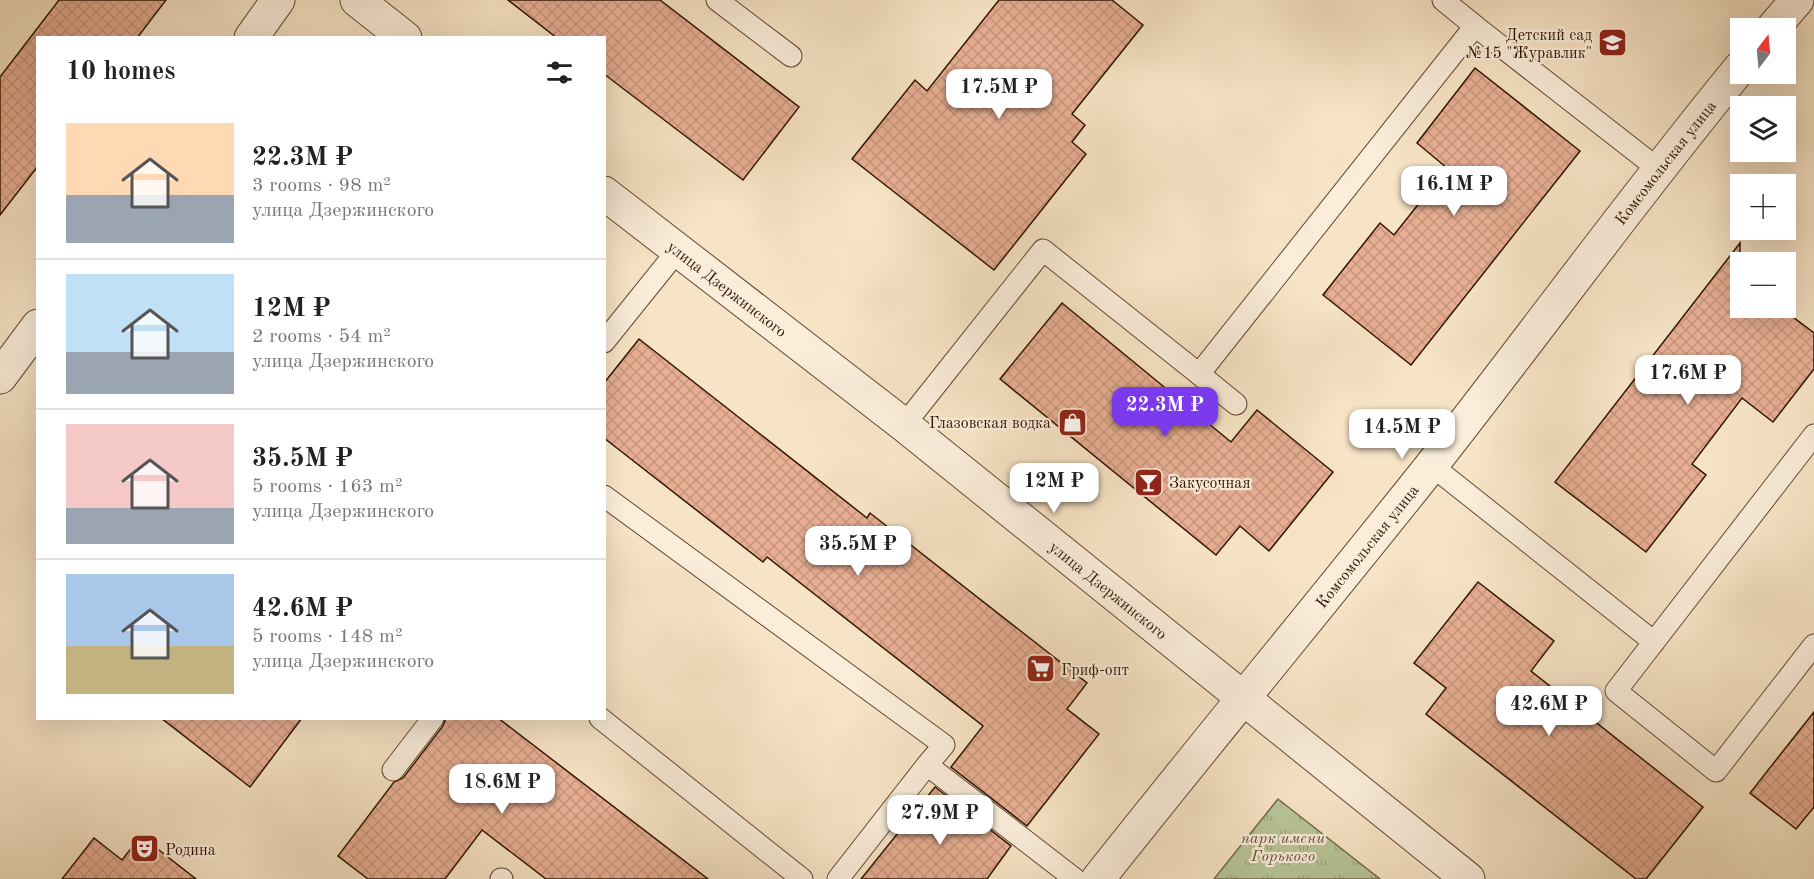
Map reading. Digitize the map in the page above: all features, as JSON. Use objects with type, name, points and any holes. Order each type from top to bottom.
[{"type":"street","points":[[252,36],[278,0]]},
{"type":"street","points":[[357,0],[402,36]]},
{"type":"street","points":[[1782,18],[1797,0]]},
{"type":"street","name":"Комсомольская улица","points":[[1098,879],[1241,698],[1431,465],[1657,168],[1730,80]]},
{"type":"street","name":"улица Дзержинского","points":[[606,195],[904,425],[1468,879]]},
{"type":"street","points":[[0,377],[36,329]]},
{"type":"lane","points":[[717,0],[791,56]]},
{"type":"lane","points":[[1443,0],[1657,168]]},
{"type":"lane","points":[[1199,374],[1475,26]]},
{"type":"lane","points":[[606,340],[678,250]]},
{"type":"lane","points":[[904,425],[1043,250],[1236,404]]},
{"type":"lane","points":[[1814,435],[1616,692],[1716,771],[1814,645]]},
{"type":"lane","points":[[1431,465],[1654,642]]},
{"type":"lane","points":[[606,497],[944,746],[838,879]]},
{"type":"lane","points":[[393,770],[431,720]]},
{"type":"lane","points":[[602,720],[798,878]]},
{"type":"lane","points":[[927,765],[1075,879]]},
{"type":"green space","name":"парк имени Горького","points":[[1278,799],[1380,879],[1214,879]]},
{"type":"building","points":[[59,0],[166,0],[139,36],[36,36],[36,169],[0,215],[0,77]]},
{"type":"building","points":[[508,0],[660,0],[799,107],[743,180],[606,76],[606,36],[554,36]]},
{"type":"building","points":[[999,0],[1112,0],[1143,25],[1072,114],[1085,125],[1072,142],[1086,154],[994,270],[852,159],[915,80],[927,91]]},
{"type":"building","points":[[1475,68],[1580,151],[1411,365],[1323,295],[1380,223],[1394,235],[1447,168],[1417,143]]},
{"type":"building","points":[[1740,243],[1740,252],[1733,252]]},
{"type":"building","points":[[1730,256],[1730,318],[1794,318],[1814,333],[1814,369],[1773,422],[1742,398],[1692,464],[1706,475],[1646,552],[1555,482]]},
{"type":"building","points":[[1062,303],[1231,442],[1257,410],[1333,472],[1269,551],[1240,526],[1216,555],[1000,379]]},
{"type":"building","points":[[639,339],[867,518],[870,513],[1087,683],[1067,709],[1099,734],[1027,826],[951,767],[983,726],[767,557],[763,562],[606,440],[606,380]]},
{"type":"building","points":[[1478,582],[1554,641],[1531,671],[1703,807],[1646,879],[1636,879],[1426,714],[1446,688],[1414,663]]},
{"type":"building","points":[[1814,712],[1814,807],[1796,829],[1750,793]]},
{"type":"building","points":[[164,720],[300,720],[250,787]]},
{"type":"building","points":[[445,720],[501,720],[708,879],[546,879],[482,830],[445,879],[368,879],[338,856],[394,782],[403,778]]},
{"type":"building","points":[[935,787],[1011,846],[987,879],[861,879]]},
{"type":"building","name":"Родина","points":[[141,836],[196,879],[62,879],[94,838],[122,860]]},
{"type":"place","name":"Детский сад №15 \"Журавлик\"","points":[[1613,43]]},
{"type":"place","name":"Глазовская водка","points":[[1072,422]]},
{"type":"place","name":"Закусочная","points":[[1148,482]]},
{"type":"place","name":"Гриф-опт","points":[[1040,669]]},
{"type":"place","name":"Родина","points":[[144,849]]}]
